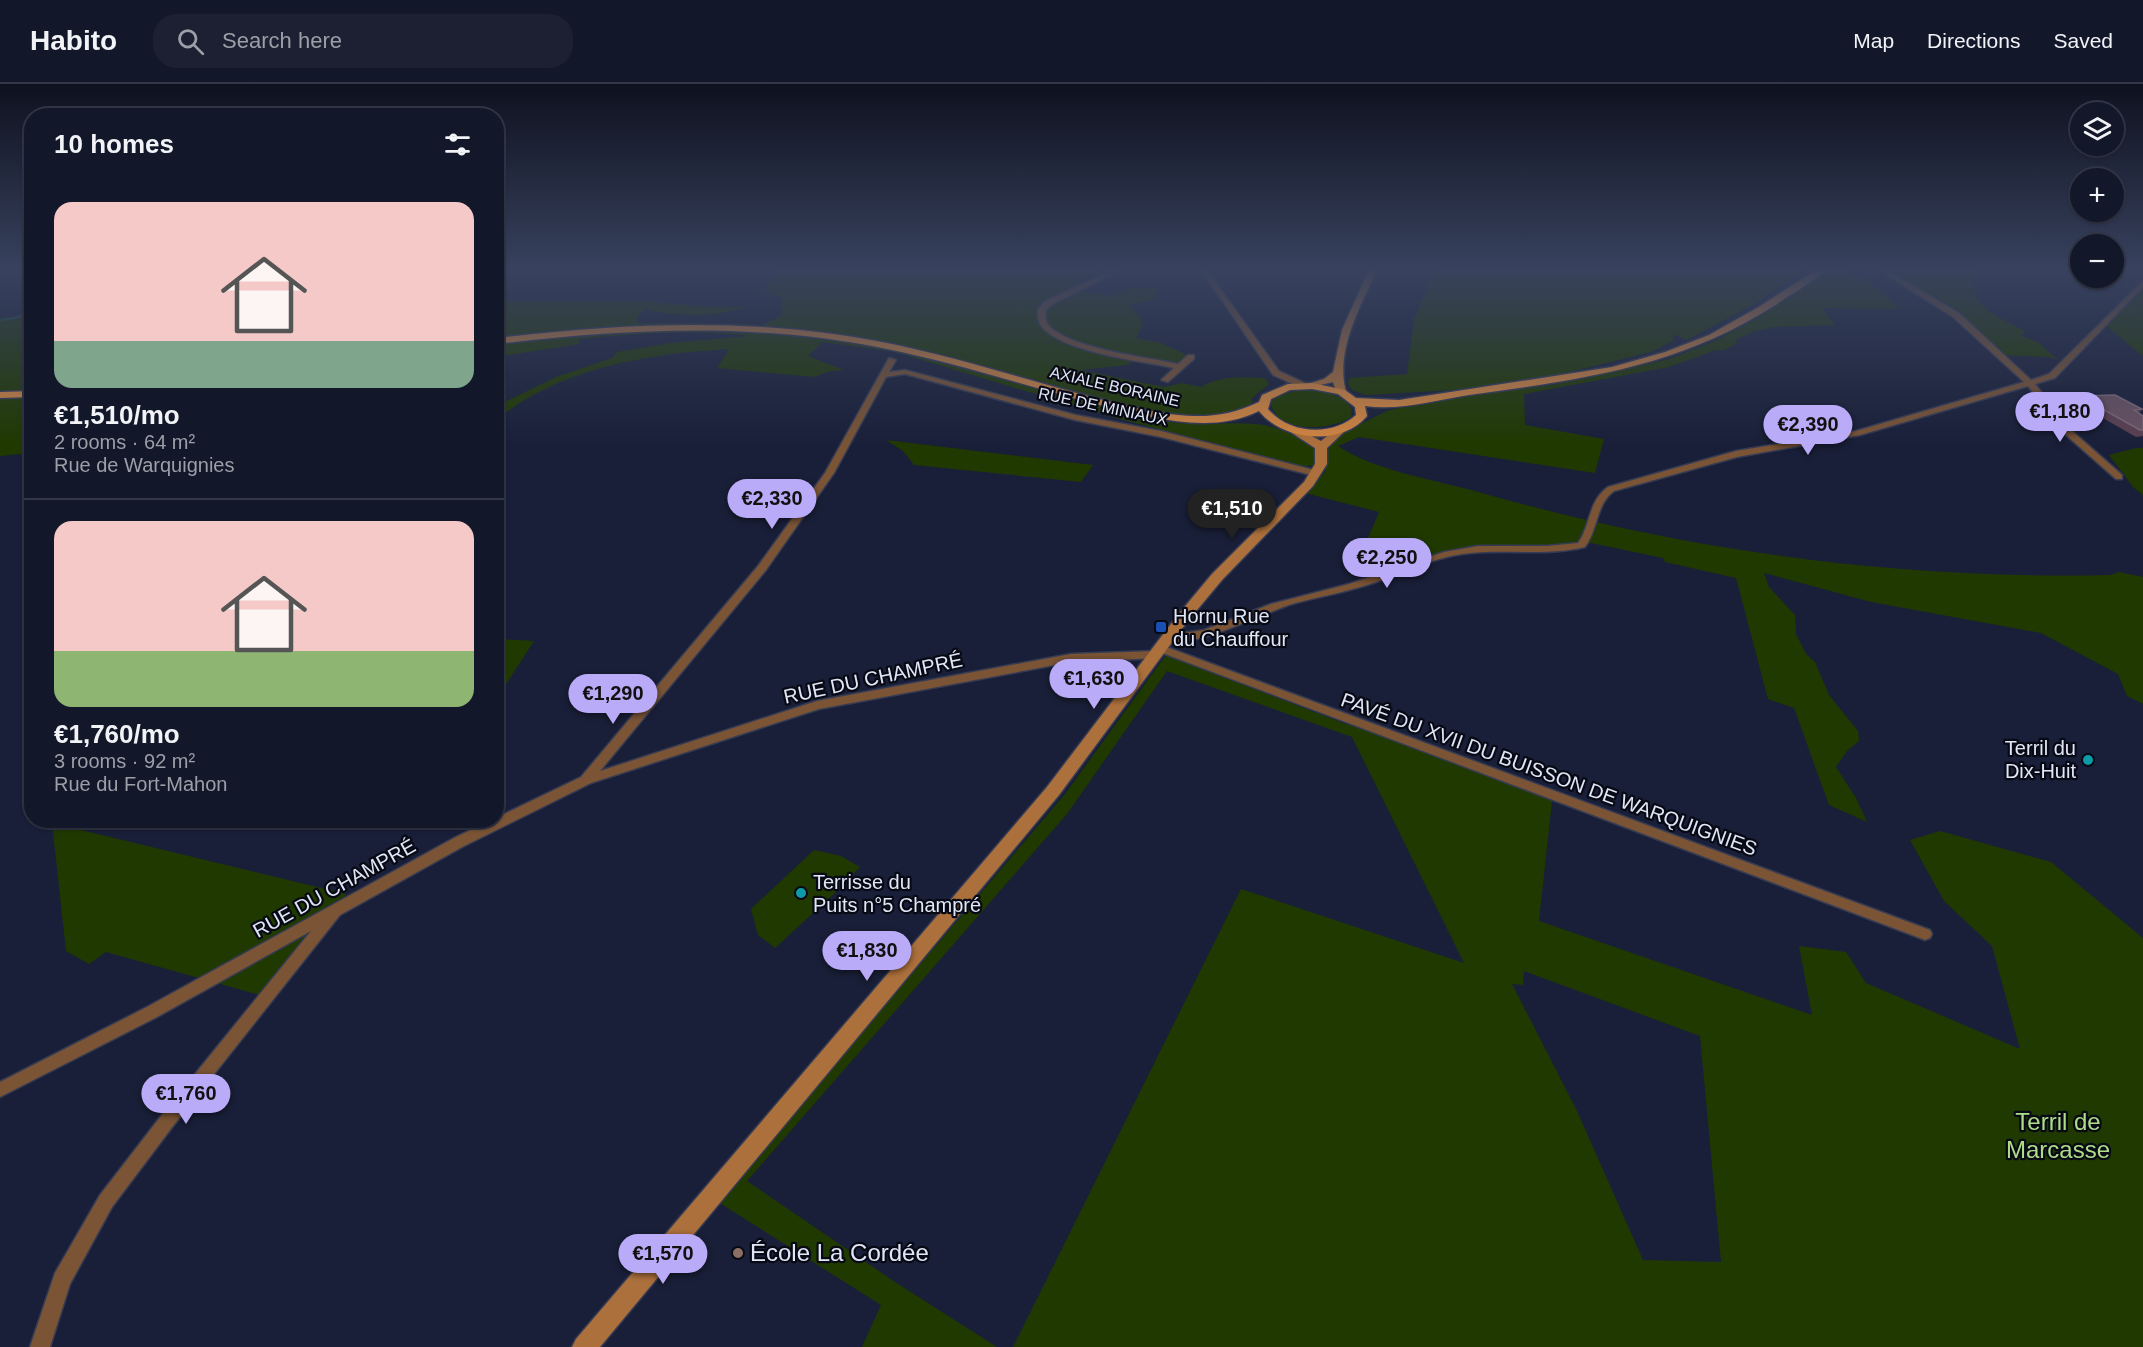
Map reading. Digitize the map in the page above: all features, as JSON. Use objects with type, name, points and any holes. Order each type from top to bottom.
[{"type":"main road","name":"AXIALE BORAINE","points":[[504,340],[624,329]]},
{"type":"main road","name":"AXIALE BORAINE","points":[[745,329],[813,333],[903,349],[1156,416],[1188,419],[1232,417],[1262,405],[1266,397],[1276,390]]},
{"type":"main road","points":[[1232,417],[1274,421],[1293,429],[1318,432],[1342,429],[1351,426],[1362,416],[1396,406],[1452,394],[1584,376],[1670,353],[1727,329]]},
{"type":"main road","points":[[1276,390],[1307,385],[1341,392],[1356,400],[1396,406]]},
{"type":"main road","points":[[0,395],[24,394]]},
{"type":"main road","points":[[1356,400],[1362,416]]},
{"type":"main road","points":[[1262,405],[1265,413],[1274,421]]},
{"type":"street","points":[[1047,329],[1069,340],[1179,367]]},
{"type":"street","points":[[1245,329],[1276,373],[1278,378],[1276,390]]},
{"type":"street","points":[[1341,392],[1336,374],[1348,329]]},
{"type":"street","points":[[1971,329],[2029,382],[2069,433],[2120,477]]},
{"type":"street","points":[[2029,382],[2052,376],[2098,329]]},
{"type":"street","points":[[1165,380],[1191,357]]},
{"type":"street","points":[[586,780],[762,568],[822,483],[892,360]]},
{"type":"street","name":"RUE DE MINIAUX","points":[[885,375],[905,372],[1082,419],[1183,440],[1315,473]]},
{"type":"street","points":[[1276,373],[1307,385],[1328,381],[1336,374]]},
{"type":"street","name":"RUE DU CHAMPRÉ","points":[[504,820],[586,780],[817,705],[1071,658],[1162,648],[1184,639],[1218,630],[1264,610],[1353,586],[1444,555],[1482,549],[1559,549],[1581,545],[1591,530],[1597,503],[1603,494],[1611,489],[1746,452],[1857,433],[2029,382]]},
{"type":"street","points":[[1293,429],[1321,447]]},
{"type":"street","points":[[584,1347],[1053,791],[1217,577],[1309,484],[1321,464],[1321,447],[1325,440],[1342,429]]},
{"type":"street","name":"PAVÉ DU XVII DU BUISSON DE WARQUIGNIES","points":[[1162,648],[1925,933]]},
{"type":"street","name":"RUE DU CHAMPRÉ","points":[[0,1090],[152,1012],[488,828]]},
{"type":"street","points":[[40,1347],[63,1280],[106,1201],[167,1120],[338,909]]},
{"type":"green space","points":[[0,329],[24,329],[24,454],[0,456]]},
{"type":"green space","points":[[504,329],[1140,329],[1136,338],[1161,343],[1191,357],[1179,367],[1139,358],[1127,365],[1080,370],[1164,387],[1182,383],[1201,387],[1216,380],[1241,377],[1265,378],[1269,384],[1252,398],[1253,407],[1229,413],[1180,415],[1108,401],[928,351],[905,346],[899,351],[1142,417],[1179,423],[1265,425],[1298,437],[1317,449],[1314,465],[1302,467],[1120,419],[895,352],[822,342],[808,356],[844,370],[826,372],[815,377],[717,368],[729,349],[667,355],[607,366],[578,375],[523,401],[504,414],[504,403],[556,377],[612,358],[617,352],[670,343],[748,336],[686,333],[601,337],[580,339],[579,344],[504,356]]},
{"type":"green space","points":[[1413,329],[1708,329],[1687,340],[1673,334],[1673,341],[1651,352],[1545,378],[1456,390],[1365,395],[1352,390],[1348,384],[1349,378],[1407,374]]},
{"type":"green space","points":[[1737,329],[1766,329],[1735,340],[1738,343],[1724,350],[1716,350],[1669,367],[1524,394],[1525,425],[1604,439],[1595,473],[1359,437],[1338,446],[1368,461],[1402,473],[1550,511],[1708,545],[1868,566],[1948,572],[2111,575],[2119,572],[2143,577],[2143,704],[2127,696],[2118,674],[2041,633],[1871,602],[1764,573],[1769,587],[1795,615],[1796,634],[1806,654],[1815,662],[1829,695],[1858,731],[1859,741],[1847,751],[1836,767],[1856,798],[1867,822],[1829,805],[1794,708],[1768,699],[1736,578],[1665,562],[1663,558],[1591,543],[1569,551],[1490,552],[1438,557],[1368,538],[1379,512],[1305,493],[1325,472],[1327,444],[1338,435],[1389,410],[1465,395],[1552,385],[1669,359],[1713,342]]},
{"type":"green space","points":[[1971,329],[2021,329],[2025,331],[2021,336],[2038,342],[2058,360],[2049,357],[1999,355]]},
{"type":"green space","points":[[2110,329],[2143,329],[2143,356]]},
{"type":"green space","points":[[1303,389],[1324,392],[1342,399],[1352,409],[1351,417],[1342,422],[1318,427],[1293,425],[1283,420],[1275,413],[1271,403],[1276,396]]},
{"type":"green space","points":[[886,440],[1093,465],[1081,482],[914,465],[903,451]]},
{"type":"green space","points":[[2143,448],[2143,495],[2133,487],[2109,455]]},
{"type":"green space","points":[[504,639],[534,641],[504,687]]},
{"type":"green space","name":"Terril de Marcasse","points":[[1166,655],[1348,725],[1353,715],[1526,779],[1552,801],[1539,921],[1812,1015],[1799,946],[1846,952],[1866,983],[2020,1049],[1992,946],[1944,901],[1910,840],[1940,831],[2051,862],[2143,938],[2143,1347],[1013,1347],[1241,889],[1464,963],[1352,737],[1167,671],[1067,814],[747,1181],[895,1282],[997,1347],[862,1347],[881,1305],[718,1202],[1065,794]],"holes":[[[1524,971],[1700,1036],[1721,1262],[1643,1260],[1577,1111],[1512,984],[1523,985]]]},
{"type":"green space","points":[[53,828],[73,828],[346,894],[338,909],[267,997],[106,952],[89,964],[66,951]]},
{"type":"green space","name":"Terrisse du Puits n°5 Champré","points":[[814,850],[841,856],[860,867],[775,948],[758,935],[751,909]]},
{"type":"building","points":[[2115,395],[2142,409],[2134,410],[2143,416],[2143,430],[2079,396]]},
{"type":"place","name":"Hornu Rue du Chauffour","points":[[1161,627]]},
{"type":"place","name":"Terril du Dix-Huit","points":[[2088,760]]},
{"type":"place","name":"Terrisse du Puits n°5 Champré","points":[[801,893]]},
{"type":"place","name":"École La Cordée","points":[[738,1253]]}]
